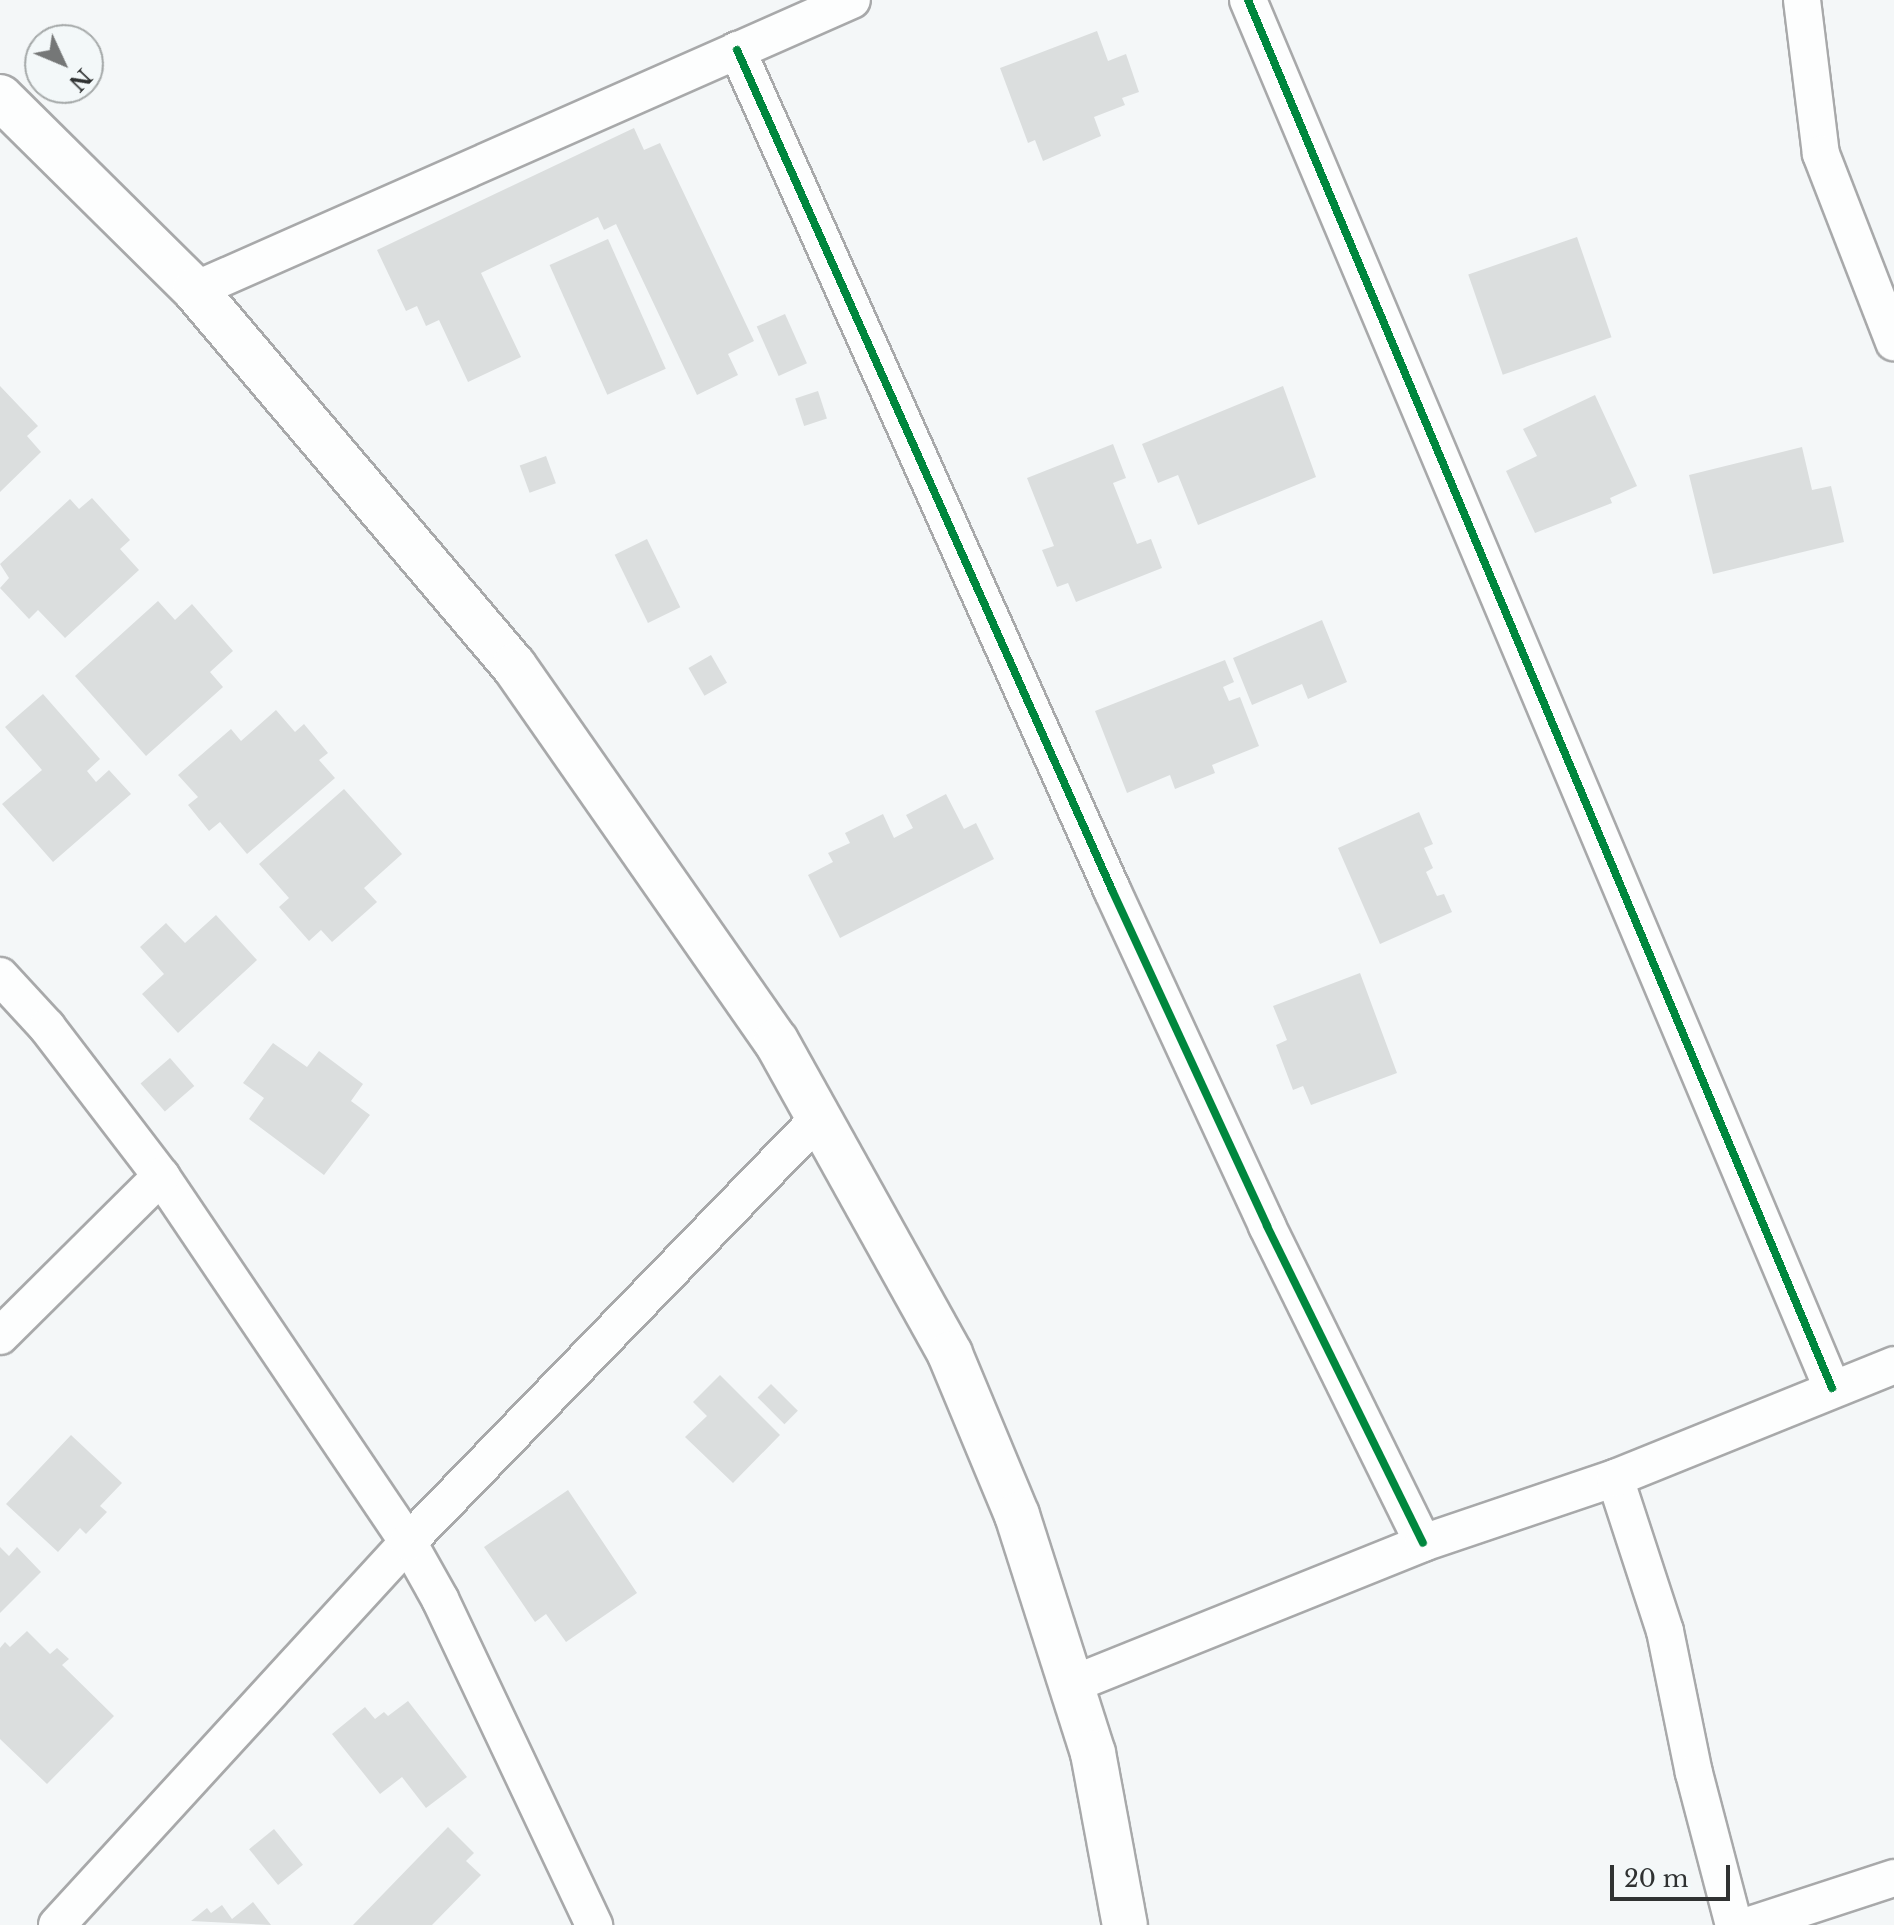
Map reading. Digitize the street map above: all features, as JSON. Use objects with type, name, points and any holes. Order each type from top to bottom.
[{"type":"main road","points":[[0,97],[195,290],[514,666],[721,954],[820,1117],[950,1354],[1017,1515],[1093,1753],[1125,1925]]},
{"type":"street","points":[[195,290],[852,0]]},
{"type":"street","points":[[1248,0],[1832,1388]]},
{"type":"street","points":[[1802,0],[1821,154],[1894,342]]},
{"type":"street","points":[[737,50],[1137,946],[1267,1226],[1423,1543]]},
{"type":"street","points":[[0,976],[47,1027],[161,1176],[408,1542],[440,1599],[594,1925]]},
{"type":"street","points":[[57,1925],[408,1542],[820,1117]]},
{"type":"street","points":[[0,1336],[161,1176]]},
{"type":"street","points":[[1073,1684],[1423,1543],[1615,1478],[1894,1365]]},
{"type":"street","points":[[1615,1478],[1665,1631],[1694,1773],[1734,1925]]},
{"type":"street","points":[[1750,1925],[1894,1878]]},
{"type":"building","points":[[1097,31],[1108,61],[1126,54],[1139,92],[1122,98],[1125,105],[1094,117],[1101,136],[1043,161],[1035,140],[1028,143],[1000,68]]},
{"type":"building","points":[[634,128],[644,150],[660,143],[754,341],[728,354],[738,375],[697,395],[616,224],[604,230],[598,217],[481,273],[521,357],[468,382],[439,320],[426,326],[417,306],[406,311],[377,250]]},
{"type":"building","points":[[1577,237],[1612,337],[1503,375],[1468,274]]},
{"type":"building","points":[[608,239],[666,369],[607,395],[550,265]]},
{"type":"building","points":[[785,314],[807,363],[779,376],[757,327]]},
{"type":"building","points":[[0,386],[38,426],[27,436],[41,452],[0,492]]},
{"type":"building","points":[[1283,386],[1316,477],[1198,525],[1178,475],[1158,483],[1142,444]]},
{"type":"building","points":[[818,391],[827,419],[804,426],[795,398]]},
{"type":"building","points":[[1595,395],[1637,486],[1610,498],[1612,503],[1535,533],[1506,471],[1537,456],[1523,429]]},
{"type":"building","points":[[1113,444],[1126,478],[1113,483],[1137,544],[1151,539],[1162,568],[1076,602],[1068,583],[1057,587],[1042,550],[1054,546],[1027,478]]},
{"type":"building","points":[[1802,447],[1812,490],[1831,486],[1844,542],[1713,574],[1689,475]]},
{"type":"building","points":[[546,456],[556,483],[530,493],[520,466]]},
{"type":"building","points":[[92,498],[130,540],[120,549],[139,570],[65,638],[38,610],[29,619],[0,588],[9,578],[0,564],[70,499],[79,509]]},
{"type":"building","points":[[647,539],[680,607],[648,623],[615,555]]},
{"type":"building","points":[[158,601],[175,620],[192,604],[233,651],[210,672],[223,687],[146,756],[75,676]]},
{"type":"building","points":[[1322,620],[1347,682],[1308,699],[1302,684],[1252,705],[1233,658]]},
{"type":"building","points":[[711,655],[727,683],[704,696],[688,668]]},
{"type":"building","points":[[1225,660],[1234,682],[1223,687],[1229,701],[1240,697],[1259,746],[1212,765],[1215,773],[1175,789],[1170,775],[1127,793],[1095,711]]},
{"type":"building","points":[[43,694],[100,759],[87,771],[96,782],[109,770],[131,794],[53,862],[2,804],[42,770],[5,727]]},
{"type":"building","points":[[276,710],[295,732],[304,724],[328,753],[319,760],[335,778],[247,854],[220,822],[209,831],[188,805],[198,797],[178,775],[231,729],[241,741]]},
{"type":"building","points":[[344,789],[402,854],[364,888],[377,902],[332,942],[321,930],[309,941],[279,907],[289,898],[259,864]]},
{"type":"building","points":[[946,794],[964,829],[976,823],[994,859],[840,938],[808,875],[833,862],[828,853],[850,843],[845,833],[883,814],[894,838],[913,828],[906,815]]},
{"type":"building","points":[[1419,812],[1433,844],[1424,848],[1433,868],[1426,872],[1437,896],[1444,894],[1452,912],[1380,944],[1338,848]]},
{"type":"building","points":[[216,915],[257,960],[178,1033],[142,994],[164,974],[140,947],[166,923],[185,943]]},
{"type":"building","points":[[1360,973],[1397,1073],[1311,1105],[1303,1086],[1293,1090],[1276,1045],[1287,1040],[1273,1006]]},
{"type":"building","points":[[273,1043],[307,1067],[319,1051],[363,1084],[351,1101],[370,1115],[324,1175],[249,1119],[264,1098],[243,1083]]},
{"type":"building","points":[[170,1058],[194,1086],[165,1112],[141,1084]]},
{"type":"building","points":[[720,1375],[780,1435],[733,1483],[685,1437],[707,1416],[693,1402]]},
{"type":"building","points":[[771,1384],[798,1411],[784,1424],[758,1397]]},
{"type":"building","points":[[71,1435],[122,1483],[100,1506],[107,1512],[86,1534],[80,1528],[58,1552],[6,1504]]},
{"type":"building","points":[[568,1490],[637,1593],[566,1642],[546,1614],[535,1622],[484,1547]]},
{"type":"building","points":[[0,1547],[9,1556],[17,1547],[41,1572],[0,1613]]},
{"type":"building","points":[[27,1631],[50,1654],[57,1648],[69,1659],[62,1665],[114,1716],[47,1784],[0,1739],[0,1648],[5,1642],[10,1647]]},
{"type":"building","points":[[408,1701],[467,1777],[426,1808],[402,1777],[380,1794],[332,1734],[365,1707],[375,1719],[384,1712],[388,1716]]},
{"type":"building","points":[[448,1827],[474,1853],[466,1861],[481,1875],[432,1925],[353,1925]]},
{"type":"building","points":[[274,1829],[303,1865],[278,1885],[249,1849]]},
{"type":"building","points":[[253,1902],[271,1925],[191,1921],[207,1908],[211,1913],[222,1905],[232,1919]]},
{"type":"cycle path","points":[[1248,0],[1832,1388]]},
{"type":"cycle path","points":[[737,50],[1112,890],[1267,1226],[1423,1543]]}]
